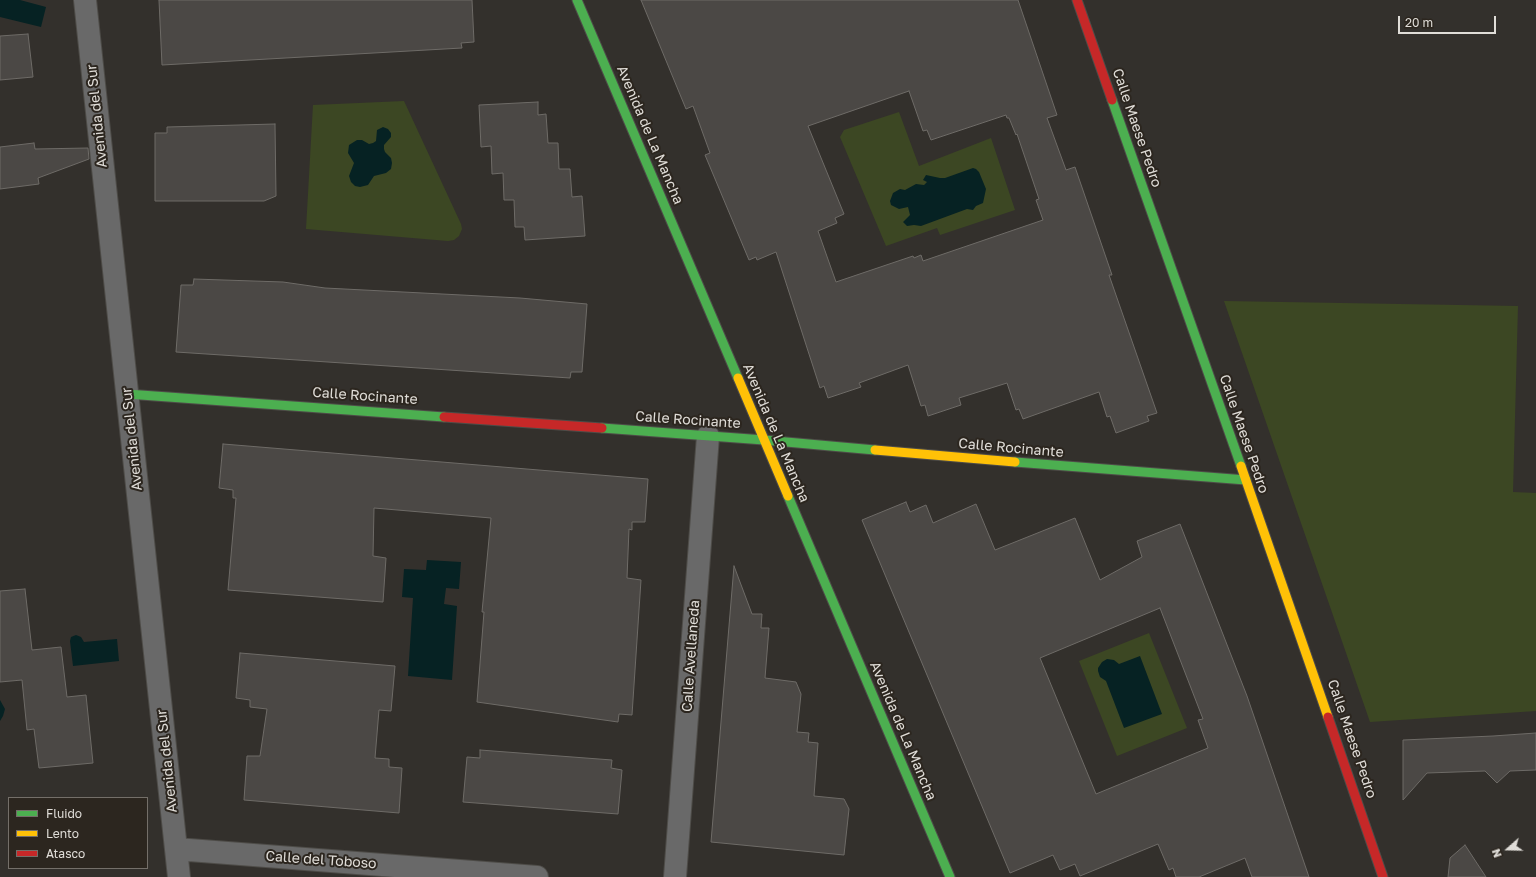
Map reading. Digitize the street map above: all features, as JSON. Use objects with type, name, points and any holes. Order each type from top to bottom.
[{"type":"street","name":"Avenida del Sur","points":[[85,0],[179,877]]},
{"type":"street","name":"Avenida de La Mancha","points":[[577,0],[950,877]]},
{"type":"street","name":"Calle Maese Pedro","points":[[1078,0],[1361,810],[1383,877]]},
{"type":"street","name":"Calle Rocinante","points":[[127,394],[764,440],[984,460],[1246,480]]},
{"type":"street","name":"Calle Avellaneda","points":[[675,877],[708,436]]},
{"type":"street","name":"Calle del Toboso","points":[[176,849],[537,877]]},
{"type":"green space","points":[[404,101],[461,224],[462,229],[459,236],[454,240],[448,241],[306,229],[313,105]]},
{"type":"green space","points":[[899,112],[919,166],[991,138],[1015,210],[940,235],[937,228],[886,246],[840,137],[844,130]]},
{"type":"green space","points":[[1224,301],[1518,306],[1513,492],[1536,493],[1536,711],[1370,722]]},
{"type":"green space","points":[[1149,633],[1187,728],[1117,756],[1079,661]]},
{"type":"water","points":[[0,0],[20,0],[46,7],[41,27],[0,17]]},
{"type":"water","points":[[383,127],[388,129],[391,133],[391,137],[384,145],[384,149],[391,158],[391,169],[386,173],[374,176],[368,185],[360,187],[355,186],[351,182],[349,176],[354,163],[348,153],[349,145],[357,140],[362,140],[369,144],[373,143],[376,141],[377,130]]},
{"type":"water","points":[[973,168],[979,172],[986,189],[983,203],[976,206],[973,210],[967,209],[921,226],[907,226],[903,222],[910,215],[908,207],[899,209],[891,205],[890,201],[893,193],[900,189],[905,190],[916,184],[924,185],[927,182],[923,180],[926,175],[945,178]]},
{"type":"water","points":[[427,560],[461,562],[459,589],[446,588],[444,604],[457,606],[452,680],[408,676],[413,598],[402,597],[404,569],[426,570]]},
{"type":"water","points":[[76,635],[81,637],[84,642],[117,639],[119,661],[73,666],[70,641],[71,637]]},
{"type":"water","points":[[1140,656],[1162,714],[1124,728],[1106,681],[1100,677],[1098,668],[1102,662],[1107,659],[1114,660],[1119,664]]},
{"type":"water","points":[[0,700],[5,709],[0,721]]},
{"type":"building","points":[[159,0],[472,0],[474,42],[461,43],[462,48],[162,65]]},
{"type":"building","points":[[641,0],[1018,0],[1057,115],[1047,118],[1066,170],[1075,167],[1112,275],[1109,275],[1157,413],[1147,416],[1149,421],[1116,433],[1110,416],[1107,417],[1099,392],[1023,419],[1019,409],[1016,410],[1007,383],[959,398],[961,405],[928,416],[925,405],[921,406],[908,365],[859,383],[861,387],[828,398],[824,386],[820,388],[776,252],[757,260],[756,257],[749,260],[705,155],[710,153],[693,106],[686,109]],"holes":[[[909,91],[923,131],[927,130],[931,140],[1006,115],[1007,118],[1009,118],[1016,135],[1017,134],[1039,199],[1036,200],[1043,220],[923,261],[921,255],[914,258],[913,256],[836,282],[818,231],[837,223],[835,218],[844,214],[808,126]]]},
{"type":"building","points":[[28,34],[33,77],[0,80],[0,36]]},
{"type":"building","points":[[538,102],[538,115],[546,114],[548,143],[558,143],[559,169],[570,169],[572,197],[582,196],[585,236],[525,240],[524,227],[515,227],[514,200],[504,200],[503,173],[492,174],[491,146],[481,147],[479,105]]},
{"type":"building","points":[[275,124],[276,196],[264,201],[155,201],[155,133],[167,133],[167,127]]},
{"type":"building","points":[[34,143],[35,149],[88,148],[89,159],[38,178],[39,184],[0,189],[0,147]]},
{"type":"building","points":[[194,279],[283,282],[325,288],[520,298],[587,304],[582,372],[571,372],[570,378],[176,352],[181,285],[193,285]]},
{"type":"building","points":[[223,444],[648,479],[645,522],[632,522],[632,530],[629,529],[627,578],[641,580],[632,715],[619,714],[618,722],[477,702],[484,612],[482,612],[491,518],[374,508],[373,556],[386,558],[383,602],[228,590],[236,498],[233,498],[233,490],[219,488]]},
{"type":"building","points":[[906,502],[910,512],[926,505],[933,523],[976,504],[995,550],[1075,518],[1100,580],[1142,557],[1137,541],[1180,524],[1247,696],[1309,877],[1252,877],[1245,858],[1199,877],[1176,877],[1173,868],[1169,870],[1158,844],[1080,876],[1075,864],[1060,870],[1053,855],[1010,873],[862,520]],"holes":[[[1160,608],[1203,719],[1198,720],[1208,748],[1096,794],[1040,658]]]},
{"type":"building","points":[[734,566],[752,614],[762,614],[761,628],[769,628],[765,678],[796,682],[801,694],[797,732],[809,733],[808,742],[818,743],[814,796],[844,799],[849,809],[844,855],[711,842]]},
{"type":"building","points":[[25,589],[32,650],[61,647],[67,697],[86,695],[93,763],[39,768],[34,729],[27,730],[22,680],[0,682],[0,591]]},
{"type":"building","points":[[240,653],[395,666],[391,711],[379,710],[375,758],[389,759],[389,767],[402,768],[399,813],[244,800],[247,756],[260,756],[267,709],[250,707],[250,700],[236,698]]},
{"type":"building","points":[[1536,733],[1536,770],[1510,771],[1497,783],[1485,771],[1427,773],[1403,800],[1403,740]]},
{"type":"building","points":[[480,750],[612,760],[611,768],[622,770],[618,814],[463,802],[467,757],[480,758]]},
{"type":"building","points":[[1465,845],[1486,877],[1448,877],[1450,858]]},
{"type":"traffic: fast","points":[[577,0],[738,378]]},
{"type":"traffic: fast","points":[[1112,100],[1241,466]]},
{"type":"traffic: fast","points":[[127,394],[444,417]]},
{"type":"traffic: fast","points":[[602,428],[875,450]]},
{"type":"traffic: fast","points":[[1015,462],[1246,480]]},
{"type":"traffic: fast","points":[[788,496],[950,877]]},
{"type":"traffic: slow","points":[[738,378],[788,496]]},
{"type":"traffic: slow","points":[[875,450],[1015,462]]},
{"type":"traffic: slow","points":[[1241,466],[1328,717]]},
{"type":"traffic: jam","points":[[1077,0],[1112,100]]},
{"type":"traffic: jam","points":[[444,417],[602,428]]},
{"type":"traffic: jam","points":[[1328,717],[1383,877]]}]
